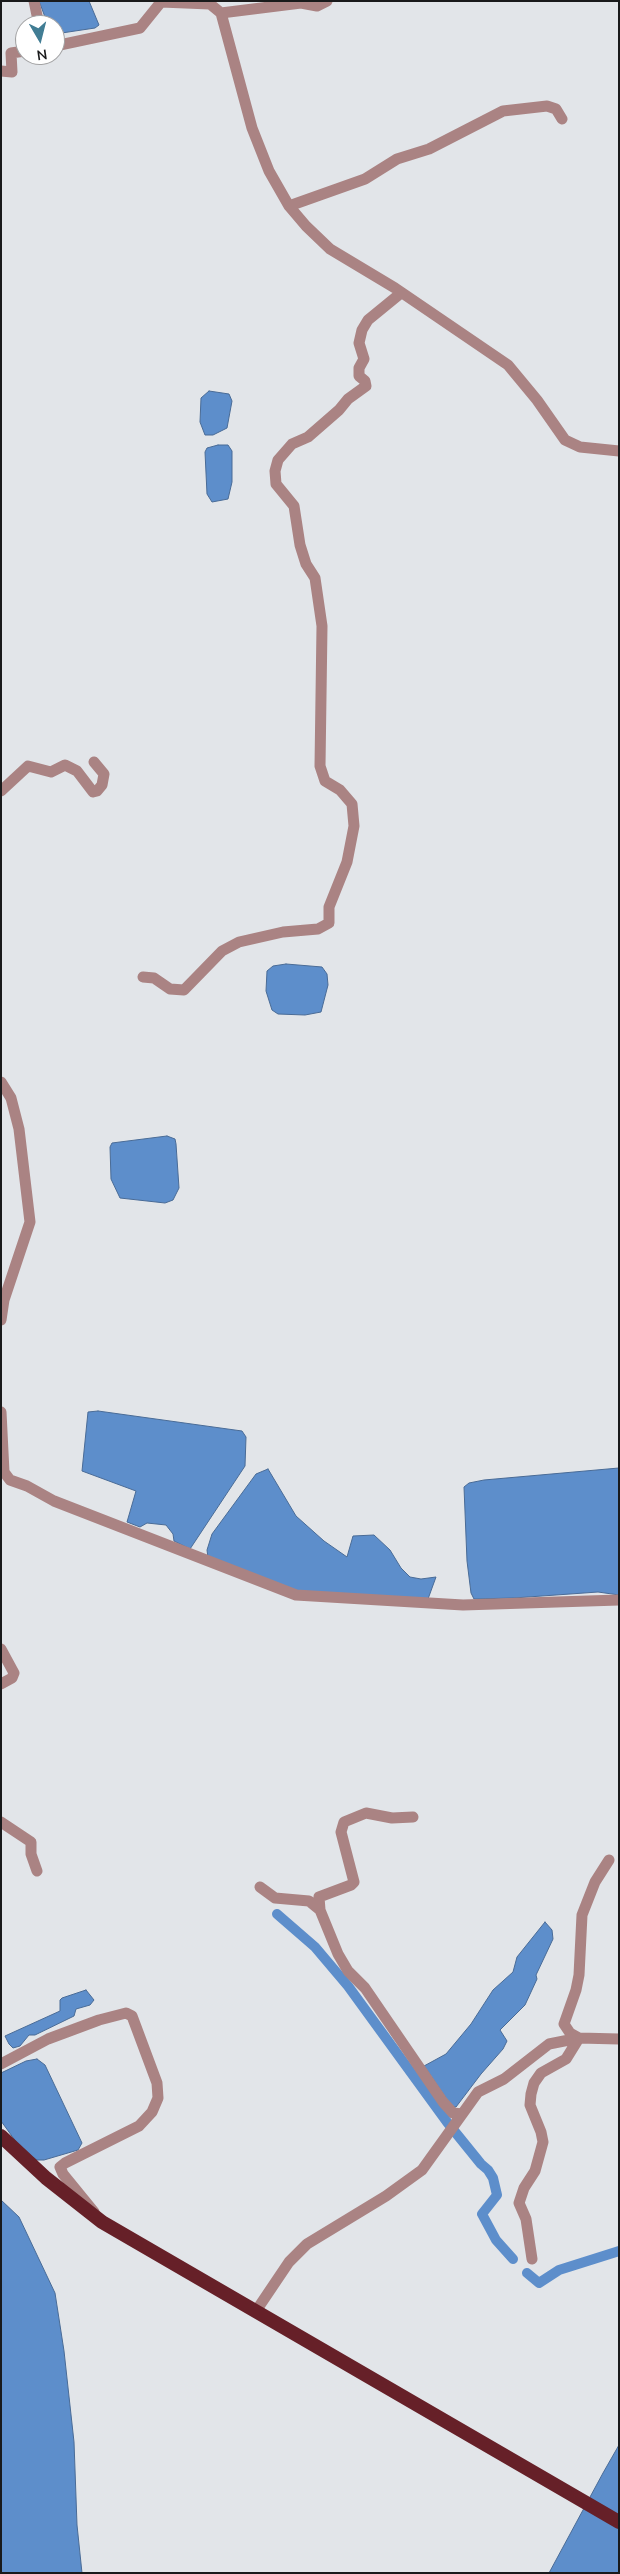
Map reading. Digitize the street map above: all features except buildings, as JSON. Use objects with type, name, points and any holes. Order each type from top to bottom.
[{"type":"highway","points":[[1,2136],[46,2178],[102,2222],[619,2522]]},
{"type":"street","points":[[34,1],[37,15]]},
{"type":"street","points":[[221,13],[301,3],[317,6],[327,1]]},
{"type":"street","points":[[65,44],[140,28],[161,2],[210,4],[221,13],[252,128],[269,171],[289,206],[330,249],[401,293],[508,365],[538,400],[565,440],[580,447],[619,451]]},
{"type":"street","points":[[1,71],[12,72],[11,53],[15,52]]},
{"type":"street","points":[[289,206],[365,179],[397,159],[430,149],[503,111],[547,106],[556,109],[562,119]]},
{"type":"street","points":[[143,978],[154,978],[170,989],[184,990],[222,951],[239,942],[284,932],[318,929],[329,923],[329,907],[347,862],[354,826],[352,804],[340,790],[325,781],[320,766],[322,626],[316,578],[306,564],[300,546],[294,506],[276,484],[275,471],[278,460],[292,444],[308,437],[339,410],[348,399],[366,386],[365,381],[359,376],[359,368],[364,359],[359,343],[362,330],[368,320],[401,293]]},
{"type":"street","points":[[1,791],[28,766],[50,772],[65,765],[77,771],[93,792],[97,791],[102,785],[104,774],[94,762]]},
{"type":"street","points":[[1,1082],[11,1098],[20,1129],[30,1222],[4,1300],[1,1320]]},
{"type":"street","points":[[1,1412],[6,1484],[27,1486],[54,1501],[296,1595],[463,1605],[619,1600]]},
{"type":"street","points":[[1,1649],[14,1673],[12,1678],[1,1684]]},
{"type":"street","points":[[413,1818],[392,1818],[366,1813],[344,1822],[341,1832],[354,1882],[351,1885],[319,1897],[320,1910],[338,1954],[348,1971],[365,1988],[438,2096],[453,2113],[455,2123]]},
{"type":"street","points":[[1,1822],[31,1842],[31,1854],[37,1871]]},
{"type":"street","points":[[579,2038],[570,2032],[564,2024],[576,1990],[579,1975],[582,1915],[595,1882],[609,1860]]},
{"type":"street","points":[[260,1887],[276,1898],[309,1901],[320,1910]]},
{"type":"street","points":[[1,2064],[48,2039],[99,2020],[126,2013],[132,2016],[157,2083],[158,2098],[152,2112],[139,2126],[65,2162],[60,2167],[63,2174],[102,2222]]},
{"type":"street","points":[[532,2259],[526,2219],[519,2203],[524,2188],[536,2171],[542,2142],[541,2132],[530,2105],[531,2094],[534,2083],[541,2074],[566,2059],[579,2038]]},
{"type":"street","points":[[256,2311],[289,2262],[307,2244],[386,2196],[422,2170],[478,2092],[504,2079],[549,2044],[579,2038],[619,2039]]},
{"type":"water","points":[[39,1],[89,1],[99,25],[95,28],[65,32],[65,15],[44,15]]},
{"type":"water","points":[[209,391],[229,394],[232,401],[227,428],[213,435],[205,435],[200,422],[201,398]]},
{"type":"water","points":[[228,445],[232,451],[232,482],[228,499],[212,502],[207,494],[205,452],[207,448]]},
{"type":"water","points":[[286,964],[322,967],[327,974],[328,985],[321,1012],[305,1015],[278,1014],[272,1010],[266,991],[267,971],[273,966]]},
{"type":"water","points":[[167,1136],[175,1139],[176,1144],[179,1188],[173,1200],[165,1203],[120,1198],[111,1179],[110,1147],[112,1143]]},
{"type":"water","points":[[98,1411],[242,1431],[246,1437],[245,1466],[190,1549],[174,1541],[173,1534],[166,1525],[147,1523],[140,1527],[127,1522],[136,1491],[82,1471],[88,1412]]},
{"type":"water","points":[[619,1468],[619,1595],[598,1592],[474,1599],[471,1593],[467,1561],[464,1487],[469,1483],[484,1480]]},
{"type":"water","points":[[268,1469],[296,1516],[324,1541],[347,1557],[353,1536],[374,1535],[390,1550],[401,1568],[410,1577],[421,1579],[436,1577],[428,1599],[292,1591],[208,1558],[207,1550],[212,1534],[256,1474]]},
{"type":"water","points":[[545,1922],[552,1930],[553,1939],[536,1975],[537,1979],[525,2005],[500,2030],[507,2041],[503,2049],[456,2107],[452,2107],[424,2066],[446,2054],[471,2024],[493,1990],[513,1972],[517,1957]]},
{"type":"water","points":[[86,1990],[94,2000],[90,2005],[76,2009],[74,2016],[35,2035],[29,2035],[20,2046],[13,2048],[9,2044],[5,2036],[60,2011],[60,2000],[62,1998]]},
{"type":"water","points":[[37,2059],[45,2065],[82,2143],[78,2150],[44,2160],[37,2160],[22,2150],[1,2121],[1,2073],[26,2061]]},
{"type":"water","points":[[1,2200],[19,2217],[55,2293],[64,2351],[74,2442],[77,2525],[82,2573],[1,2573]]},
{"type":"water","points":[[619,2445],[619,2573],[549,2573],[603,2473]]},
{"type":"waterway","points":[[277,1914],[315,1947],[348,1986],[447,2122],[488,2170],[493,2178],[497,2195],[482,2214],[496,2240],[513,2259]]},
{"type":"waterway","points":[[527,2273],[539,2283],[559,2270],[619,2251]]}]
